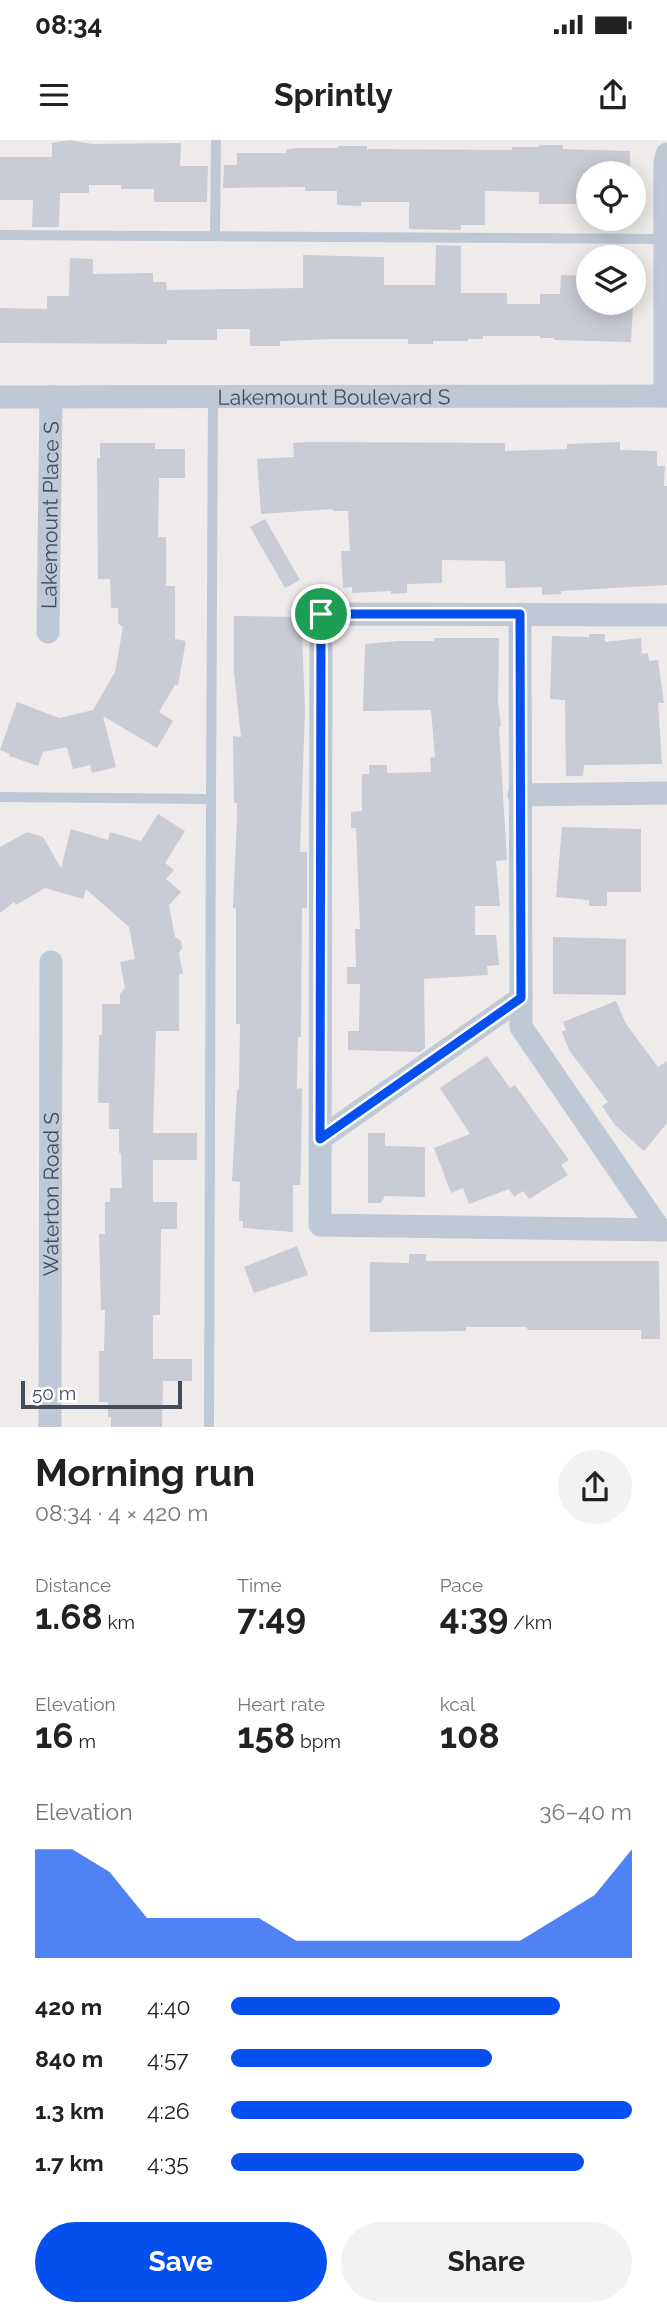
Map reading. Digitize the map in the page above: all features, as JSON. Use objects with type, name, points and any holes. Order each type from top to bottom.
[{"type":"street","points":[[666,396],[667,154]]},
{"type":"street","name":"Lakemount Boulevard S","points":[[0,397],[666,396]]},
{"type":"street","name":"Lakemount Place S","points":[[48,632],[51,397]]},
{"type":"street","points":[[663,1230],[320,1225],[321,614],[667,615]]},
{"type":"street","points":[[520,614],[521,1027],[663,1230]]},
{"type":"street","points":[[519,795],[667,793]]},
{"type":"street","name":"Waterton Road S","points":[[50,1427],[51,962]]},
{"type":"street","points":[[320,1139],[521,998]]},
{"type":"lane","points":[[215,236],[216,140]]},
{"type":"lane","points":[[0,235],[665,239]]},
{"type":"lane","points":[[209,1427],[213,397]]},
{"type":"lane","points":[[0,797],[211,799]]},
{"type":"building","points":[[70,140],[92,144],[181,143],[180,166],[208,166],[207,202],[154,202],[154,189],[89,185],[89,193],[60,193],[59,227],[32,227],[33,200],[0,200],[0,157],[52,157],[52,143]]},
{"type":"building","points":[[563,145],[563,149],[630,151],[630,161],[576,161],[576,204],[539,204],[539,192],[485,191],[485,225],[461,225],[461,230],[409,229],[409,202],[337,205],[337,191],[305,191],[305,187],[223,188],[224,165],[237,165],[237,153],[286,153],[286,150],[294,148],[338,146],[367,146],[367,149],[512,150],[512,147]]},
{"type":"building","points":[[436,245],[461,246],[461,293],[507,293],[507,304],[540,304],[540,294],[560,294],[561,275],[576,276],[576,315],[632,315],[631,342],[554,340],[540,336],[483,336],[483,339],[468,341],[433,341],[433,344],[408,344],[408,339],[332,339],[280,341],[280,346],[250,346],[250,329],[217,329],[217,340],[167,340],[167,344],[0,343],[0,308],[47,309],[47,296],[69,296],[70,258],[93,259],[93,274],[153,273],[153,282],[166,282],[167,290],[303,288],[303,255],[384,257],[384,285],[435,285]]},
{"type":"building","points":[[620,442],[620,450],[657,451],[657,466],[665,466],[664,486],[667,486],[667,585],[561,591],[561,594],[542,595],[542,587],[506,588],[505,561],[442,560],[442,583],[407,584],[407,593],[352,593],[352,587],[343,588],[341,551],[350,551],[348,511],[333,509],[261,514],[257,459],[294,457],[293,443],[505,443],[505,451],[567,449],[567,444]]},
{"type":"building","points":[[100,443],[155,443],[155,449],[185,449],[185,478],[159,478],[158,537],[166,537],[166,586],[175,586],[175,639],[186,641],[178,685],[175,685],[159,712],[173,721],[157,748],[103,716],[116,767],[92,773],[90,765],[73,769],[67,747],[43,752],[38,766],[0,750],[17,702],[59,718],[93,710],[115,672],[123,627],[118,623],[118,608],[111,608],[110,579],[98,579],[97,458],[100,458]]},
{"type":"building","points":[[265,519],[300,580],[285,588],[250,527]]},
{"type":"building","points":[[234,616],[307,617],[307,635],[302,635],[305,709],[300,852],[307,852],[307,908],[302,908],[301,1037],[298,1037],[297,1089],[302,1088],[301,1166],[300,1185],[293,1185],[293,1232],[243,1228],[243,1221],[239,1221],[240,1182],[232,1181],[239,1089],[240,1024],[236,1024],[236,908],[233,908],[237,803],[234,803],[233,736],[241,737],[234,672]]},
{"type":"building","points":[[589,634],[605,634],[605,642],[641,638],[642,654],[648,653],[649,661],[658,660],[664,703],[658,703],[662,764],[584,765],[583,776],[566,776],[565,700],[550,699],[552,636],[589,637]]},
{"type":"building","points":[[434,638],[499,638],[498,701],[507,860],[496,861],[500,906],[475,906],[475,935],[496,935],[499,965],[487,966],[488,975],[424,979],[425,1048],[420,1052],[348,1050],[348,1031],[359,1031],[360,984],[347,984],[347,967],[356,967],[355,929],[360,929],[356,828],[351,828],[351,812],[362,811],[362,774],[369,774],[369,765],[387,765],[387,773],[431,772],[430,758],[435,757],[431,710],[363,711],[365,644],[434,641]]},
{"type":"building","points":[[158,814],[185,831],[165,863],[174,870],[166,879],[181,892],[169,905],[175,937],[181,941],[182,948],[179,953],[183,974],[179,974],[179,1031],[156,1031],[153,1133],[197,1133],[197,1160],[153,1160],[153,1202],[177,1202],[177,1229],[161,1229],[160,1315],[153,1315],[153,1359],[192,1359],[192,1381],[163,1381],[162,1427],[111,1427],[108,1402],[99,1402],[99,1351],[104,1351],[105,1310],[101,1310],[99,1234],[105,1234],[105,1202],[110,1202],[110,1188],[122,1188],[121,1153],[119,1129],[109,1129],[109,1103],[98,1103],[99,1035],[102,1035],[102,1004],[120,1004],[120,994],[125,988],[120,962],[135,959],[129,927],[86,889],[83,899],[45,888],[16,905],[14,902],[0,913],[0,847],[27,832],[43,837],[61,868],[71,829],[108,840],[110,832],[141,841]]},
{"type":"building","points":[[562,827],[641,829],[641,892],[607,892],[607,906],[589,906],[589,900],[556,897]]},
{"type":"building","points":[[553,937],[626,939],[626,995],[553,994]]},
{"type":"building","points":[[616,1001],[626,1024],[658,1067],[667,1061],[667,1123],[644,1151],[615,1125],[602,1106],[608,1102],[569,1050],[562,1032],[566,1030],[563,1022]]},
{"type":"building","points":[[487,1056],[510,1088],[515,1085],[569,1160],[561,1165],[568,1175],[529,1199],[523,1191],[514,1197],[509,1189],[469,1204],[463,1188],[451,1193],[434,1148],[470,1134],[440,1088]]},
{"type":"building","points":[[368,1133],[385,1133],[385,1146],[425,1147],[425,1197],[385,1196],[381,1203],[368,1203]]},
{"type":"building","points":[[297,1246],[308,1275],[254,1293],[244,1267]]},
{"type":"building","points":[[409,1254],[426,1254],[426,1261],[659,1261],[660,1339],[641,1339],[641,1330],[528,1330],[526,1327],[370,1332],[370,1262],[409,1263]]},
{"type":"route","points":[[321,614],[520,614],[521,998],[320,1139],[320,1052],[321,614]]}]
